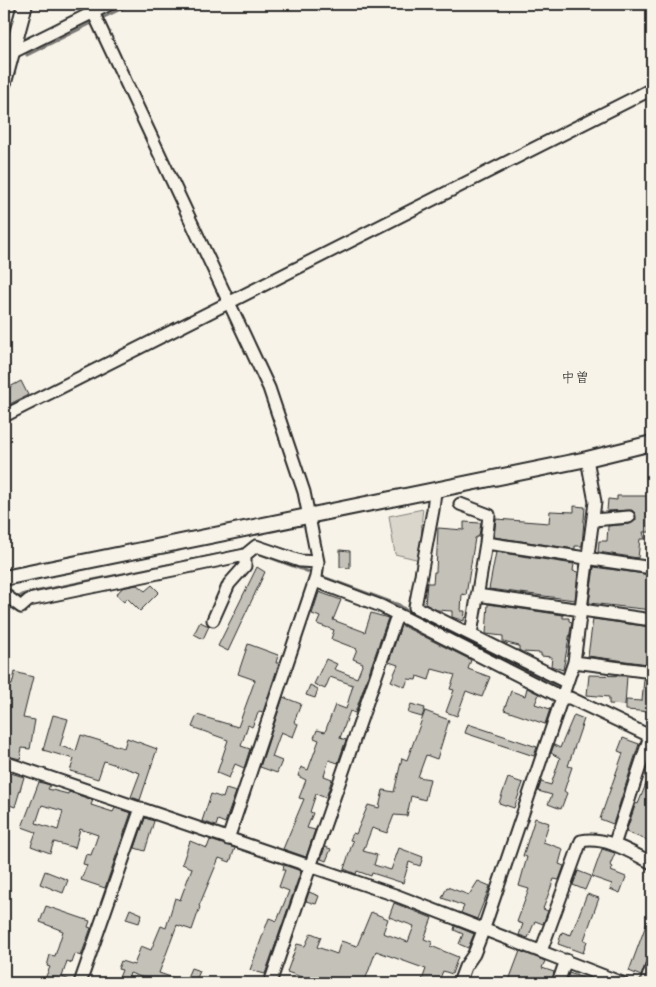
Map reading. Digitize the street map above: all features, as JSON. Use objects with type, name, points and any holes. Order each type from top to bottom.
[{"type":"street","points":[[4,82],[7,55],[25,4]]},
{"type":"street","points":[[7,55],[95,17],[110,4]]},
{"type":"street","points":[[95,17],[269,388],[304,492],[309,517],[316,573],[228,839]]},
{"type":"street","points":[[4,416],[652,89]]},
{"type":"street","points":[[4,578],[435,491],[588,459],[652,443]]},
{"type":"street","points":[[459,983],[465,967],[474,954],[484,928],[574,662],[595,502],[588,459]]},
{"type":"street","points":[[435,491],[415,607],[471,634],[566,690],[570,698],[651,737],[614,845]]},
{"type":"street","points":[[460,504],[489,515],[471,634]]},
{"type":"street","points":[[593,520],[628,517]]},
{"type":"street","points":[[486,544],[652,568]]},
{"type":"street","points":[[9,598],[21,607],[29,600],[249,552],[256,546],[300,561],[316,573],[399,616],[566,690]]},
{"type":"street","points":[[213,620],[229,584],[245,566],[249,552]]},
{"type":"street","points":[[477,595],[652,620]]},
{"type":"street","points":[[270,983],[395,620],[399,616]]},
{"type":"street","points":[[574,662],[652,672]]},
{"type":"street","points":[[4,762],[395,895],[622,983]]},
{"type":"street","points":[[80,983],[141,808]]},
{"type":"street","points":[[541,951],[581,841],[594,839],[614,845],[652,863]]},
{"type":"street","points":[[558,983],[566,960]]},
{"type":"street","points":[[646,983],[652,966]]},
{"type":"shaded area","points":[[423,509],[420,560],[395,554],[389,516]]},
{"type":"building","points":[[21,381],[28,395],[4,407],[4,390]]},
{"type":"building","points":[[617,496],[652,496],[652,532],[643,532],[645,539],[640,539],[638,558],[598,552],[599,541],[607,541],[608,526],[630,524],[636,520],[635,513],[632,510],[607,511],[608,499],[617,500]]},
{"type":"building","points":[[574,506],[585,507],[582,546],[575,546],[575,549],[494,537],[496,519],[549,523],[550,511],[574,512]]},
{"type":"building","points":[[464,522],[481,523],[479,536],[475,538],[466,595],[462,594],[461,611],[465,611],[464,621],[452,617],[452,611],[437,610],[425,604],[427,583],[433,583],[434,572],[436,572],[438,528],[464,530]]},
{"type":"building","points":[[340,550],[350,551],[350,568],[340,567]]},
{"type":"building","points":[[496,552],[574,564],[573,571],[578,572],[575,600],[489,589]]},
{"type":"building","points":[[257,567],[265,572],[228,651],[218,646]]},
{"type":"building","points":[[594,567],[652,575],[652,610],[589,603]]},
{"type":"building","points":[[137,585],[145,591],[152,585],[159,592],[140,611],[127,598],[124,602],[116,595],[122,588]]},
{"type":"building","points":[[319,592],[341,600],[333,620],[365,632],[371,613],[388,618],[355,713],[350,711],[340,738],[346,740],[338,763],[329,760],[324,776],[332,779],[326,798],[316,794],[310,812],[313,813],[307,828],[315,830],[306,857],[283,849],[304,799],[299,798],[306,780],[298,776],[301,767],[308,770],[319,740],[314,738],[317,730],[325,732],[335,705],[346,709],[353,685],[330,677],[325,689],[314,684],[326,659],[337,664],[334,669],[357,678],[363,663],[353,659],[357,649],[331,639],[334,630],[317,624],[320,617],[312,614]]},
{"type":"building","points":[[488,604],[563,615],[563,618],[569,618],[569,621],[572,622],[563,670],[551,666],[552,657],[541,656],[541,653],[522,652],[519,650],[519,646],[503,642],[503,636],[486,634]]},
{"type":"building","points":[[593,619],[651,627],[648,664],[588,656]]},
{"type":"building","points":[[200,622],[209,626],[203,639],[194,634]]},
{"type":"building","points":[[401,625],[471,660],[468,669],[490,677],[482,697],[466,691],[457,716],[446,712],[454,690],[450,689],[455,675],[432,669],[429,680],[417,676],[416,680],[408,679],[405,687],[391,681],[398,665],[389,662]]},
{"type":"building","points":[[248,644],[278,655],[276,663],[279,663],[263,712],[259,711],[252,727],[248,725],[241,746],[250,749],[244,768],[235,764],[229,778],[217,773],[228,740],[192,727],[197,715],[238,727],[255,680],[238,674]]},
{"type":"building","points":[[15,672],[33,677],[23,718],[35,720],[30,749],[22,748],[20,759],[4,755],[6,718],[4,718],[4,697],[7,684],[12,685]]},
{"type":"building","points":[[589,675],[627,676],[625,705],[609,704],[609,697],[587,695]]},
{"type":"building","points":[[644,679],[652,679],[652,712],[626,710],[626,700],[642,701]]},
{"type":"building","points":[[310,685],[318,689],[315,698],[306,695]]},
{"type":"building","points":[[527,688],[539,694],[535,704],[550,709],[545,724],[504,710],[511,691],[525,696]]},
{"type":"building","points":[[283,697],[301,704],[294,722],[298,724],[293,737],[281,732],[272,757],[282,761],[277,773],[260,767]]},
{"type":"building","points":[[411,704],[425,708],[422,717],[408,713]]},
{"type":"building","points":[[425,711],[449,720],[437,759],[426,755],[418,777],[430,779],[425,800],[411,796],[407,816],[394,815],[387,833],[372,828],[363,851],[377,855],[374,865],[391,870],[399,848],[423,857],[420,866],[409,862],[403,883],[372,873],[371,876],[357,871],[356,874],[344,869],[353,841],[350,840],[353,833],[356,834],[368,805],[379,808],[383,790],[394,792],[402,758],[407,760]]},
{"type":"building","points":[[53,715],[68,719],[60,746],[76,751],[81,735],[124,748],[127,738],[157,749],[140,800],[131,797],[140,773],[104,761],[98,779],[70,771],[74,759],[43,750]]},
{"type":"building","points":[[574,715],[584,719],[568,766],[572,767],[564,791],[567,793],[561,809],[548,804],[552,795],[538,791],[541,782],[551,785],[560,758],[551,753],[554,745],[560,748]]},
{"type":"building","points":[[468,724],[537,747],[534,756],[465,733]]},
{"type":"building","points":[[623,738],[639,744],[613,824],[600,819],[623,753],[618,751]]},
{"type":"building","points":[[652,769],[652,842],[626,832],[636,803],[638,804]]},
{"type":"building","points":[[4,771],[24,777],[15,807],[4,803]]},
{"type":"building","points":[[508,778],[523,783],[514,808],[499,803]]},
{"type":"building","points":[[39,782],[50,785],[48,789],[68,794],[69,792],[93,800],[91,805],[113,812],[115,808],[131,813],[105,888],[81,880],[87,865],[83,864],[86,854],[91,855],[98,835],[80,829],[75,848],[54,842],[50,853],[31,846],[36,832],[22,827]],"holes":[[[42,805],[63,811],[58,830],[36,823]]]},
{"type":"building","points":[[226,789],[236,792],[225,823],[218,820],[216,826],[202,821],[211,794],[223,798]]},
{"type":"building","points":[[145,818],[154,821],[145,851],[135,848]]},
{"type":"building","points":[[535,818],[549,823],[543,842],[563,849],[559,864],[564,866],[559,880],[554,879],[543,909],[548,911],[543,924],[535,921],[528,938],[519,935],[523,924],[517,922],[529,889],[519,886],[527,857],[523,856]]},
{"type":"building","points":[[210,840],[235,848],[230,862],[219,858],[199,906],[192,930],[177,925],[159,973],[185,982],[191,968],[200,971],[195,983],[151,983],[152,981],[130,973],[127,983],[117,983],[122,970],[118,969],[121,961],[134,965],[141,946],[151,950],[161,926],[166,928],[175,898],[180,900],[192,868],[182,864],[190,841],[207,848]]},
{"type":"building","points":[[325,847],[331,849],[326,861],[321,859]]},
{"type":"building","points":[[602,849],[615,853],[610,865],[613,867],[611,871],[626,877],[620,893],[610,889],[612,884],[592,877]]},
{"type":"building","points":[[284,865],[301,871],[265,974],[250,970],[269,918],[277,921],[289,891],[279,887],[285,870],[283,870]]},
{"type":"building","points":[[45,871],[68,880],[63,893],[40,884]]},
{"type":"building","points":[[578,871],[591,876],[585,890],[573,885]]},
{"type":"building","points":[[478,881],[490,886],[477,919],[461,913],[464,906],[442,898],[447,887],[469,895]]},
{"type":"building","points":[[309,892],[319,896],[316,904],[306,901]]},
{"type":"building","points":[[587,894],[599,898],[584,940],[587,941],[583,953],[558,944],[562,932],[571,935]]},
{"type":"building","points":[[394,903],[432,918],[424,939],[432,942],[431,946],[458,957],[452,974],[443,971],[438,983],[421,983],[426,969],[376,951],[364,983],[319,983],[287,972],[297,944],[305,946],[311,933],[321,937],[317,947],[337,954],[341,941],[357,946],[371,912],[388,919],[383,933],[408,942],[414,926],[389,917]]},
{"type":"building","points":[[46,906],[90,921],[88,927],[91,928],[81,956],[75,954],[72,963],[67,961],[62,977],[73,981],[73,983],[43,983],[50,967],[47,966],[50,955],[55,956],[63,931],[40,922]]},
{"type":"building","points":[[130,909],[142,914],[139,923],[126,919]]},
{"type":"building","points":[[650,914],[652,915],[652,951],[641,976],[629,971]]},
{"type":"building","points":[[455,926],[474,934],[468,948],[459,944],[463,934],[454,930]]},
{"type":"building","points":[[520,951],[545,961],[542,968],[554,972],[551,983],[508,983]]},
{"type":"building","points":[[569,973],[594,982],[594,983],[566,983]]},
{"type":"waterway","points":[[100,19],[131,4]]},
{"type":"waterway","points":[[27,55],[94,22]]},
{"type":"waterway","points":[[4,606],[24,594],[246,549]]},
{"type":"waterway","points":[[255,552],[399,605],[411,614],[652,731]]},
{"type":"railway","points":[[4,12],[5,4]]},
{"type":"district","name":"中曽","points":[[575,378]]}]
